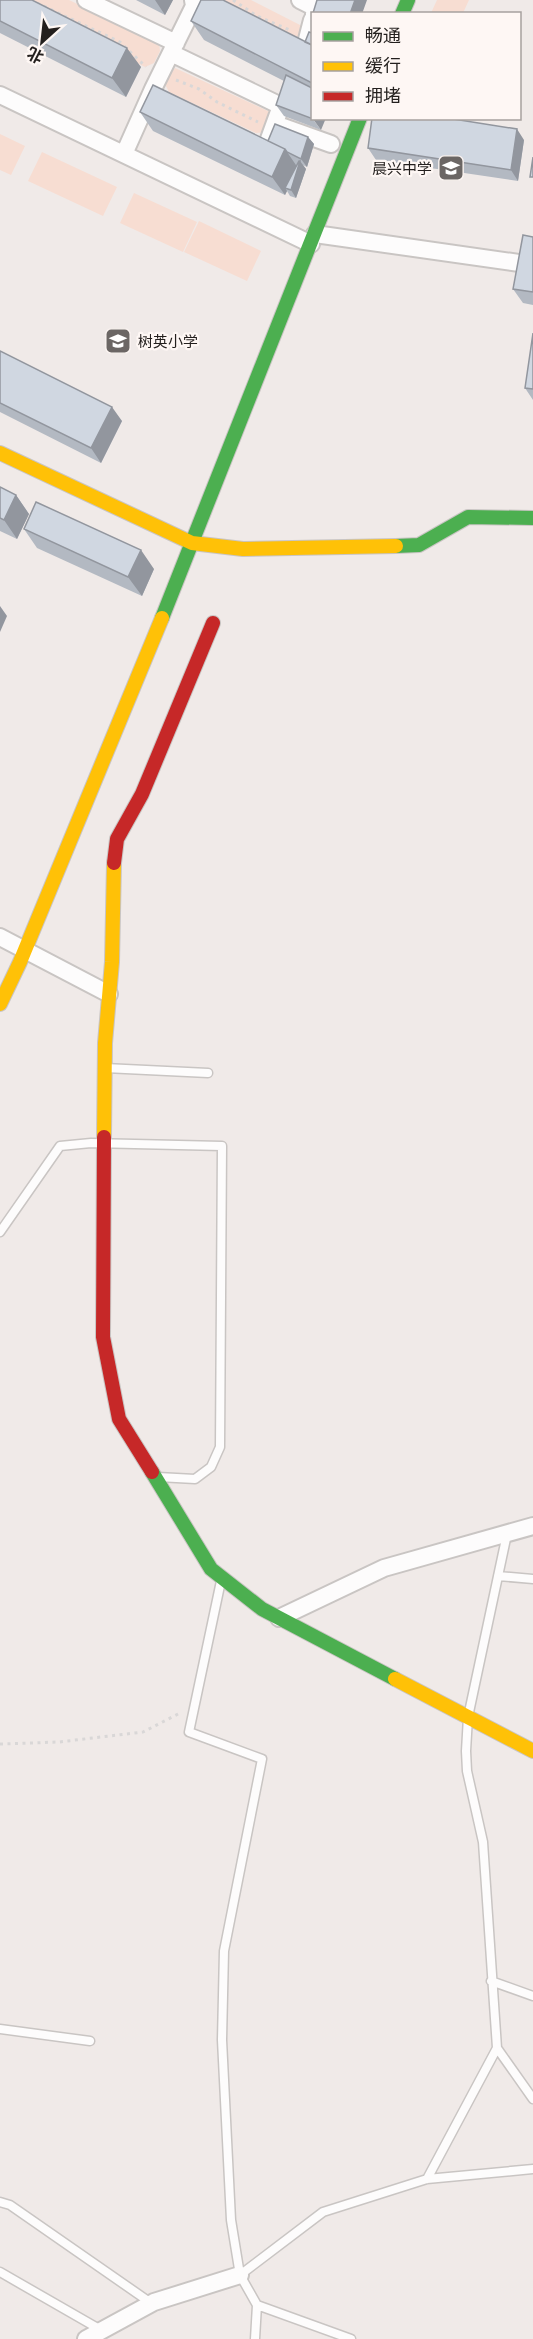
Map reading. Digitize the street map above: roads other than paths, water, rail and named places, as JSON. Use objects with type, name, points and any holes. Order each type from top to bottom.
[{"type":"street","points":[[86,0],[280,106],[272,131],[331,144]]},
{"type":"street","points":[[124,154],[194,6],[193,0]]},
{"type":"street","points":[[300,0],[316,8],[315,12]]},
{"type":"street","points":[[0,95],[313,239],[533,265]]},
{"type":"street","points":[[0,1004],[139,676],[359,120]]},
{"type":"street","points":[[0,453],[192,543],[243,549],[419,544],[468,517],[533,518]]},
{"type":"street","points":[[0,468],[83,507]]},
{"type":"street","points":[[480,529],[533,530]]},
{"type":"street","points":[[231,562],[424,555],[452,542]]},
{"type":"street","points":[[213,623],[142,794],[117,839],[112,873],[112,962],[105,1068],[103,1337],[119,1419],[211,1569],[262,1609],[533,1751]]},
{"type":"street","points":[[0,937],[109,994]]},
{"type":"street","points":[[279,1618],[384,1568],[533,1526]]},
{"type":"street","points":[[86,2339],[152,2303],[240,2275]]},
{"type":"lane","points":[[105,1068],[208,1072]]},
{"type":"lane","points":[[0,1232],[60,1146],[104,1143],[222,1146],[219,1447],[211,1467],[195,1479],[155,1477]]},
{"type":"lane","points":[[507,1534],[468,1717],[467,1771],[483,1842],[497,2048],[533,2099]]},
{"type":"lane","points":[[498,1576],[533,1579]]},
{"type":"lane","points":[[221,1577],[189,1732],[262,1759],[224,1951],[222,2040],[231,2220],[240,2275],[257,2305],[255,2339]]},
{"type":"lane","points":[[491,1982],[533,1996]]},
{"type":"lane","points":[[0,2029],[90,2041]]},
{"type":"lane","points":[[427,2179],[497,2048]]},
{"type":"lane","points":[[240,2275],[323,2212],[427,2179],[533,2169]]},
{"type":"lane","points":[[0,2202],[10,2205],[152,2303]]},
{"type":"lane","points":[[0,2272],[102,2330]]},
{"type":"lane","points":[[257,2305],[351,2339]]},
{"type":"place","name":"晨兴中学","points":[[451,168]]},
{"type":"place","name":"树英小学","points":[[118,341]]}]
